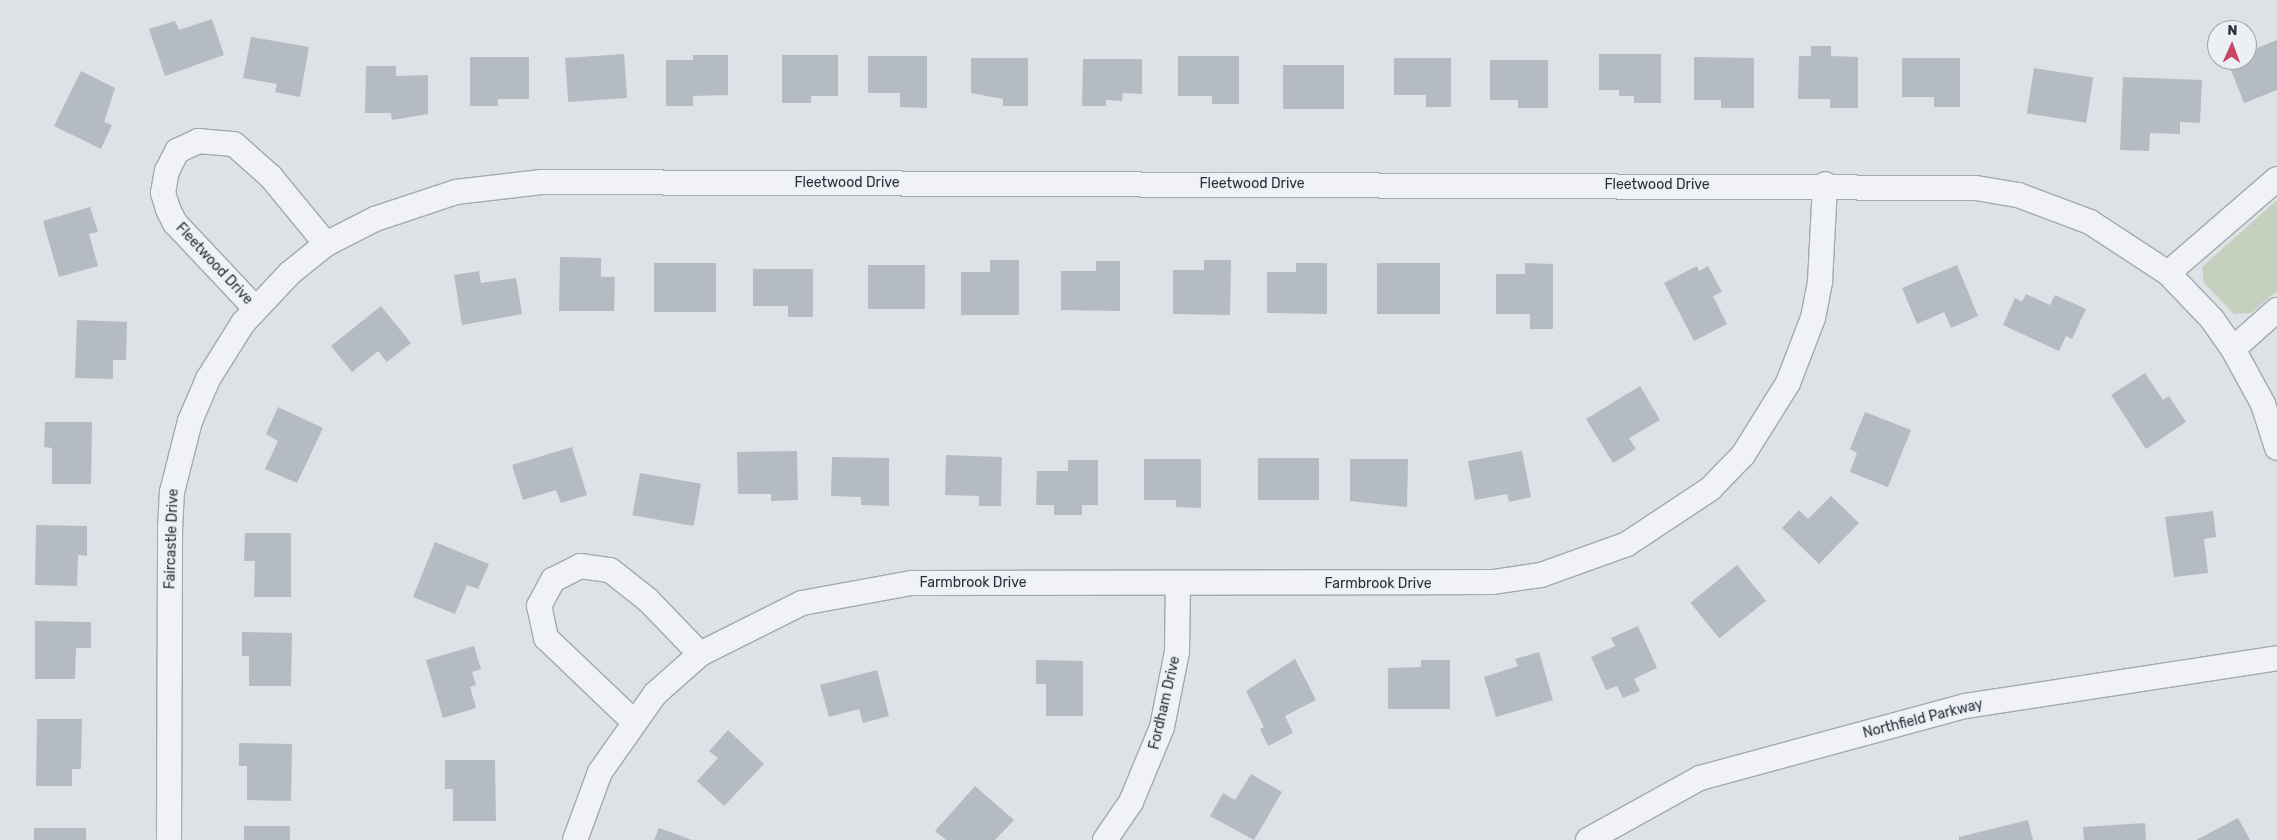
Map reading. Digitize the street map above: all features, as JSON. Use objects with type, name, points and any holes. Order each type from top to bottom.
[{"type":"street","name":"Fleetwood Drive","points":[[254,308],[171,216],[163,193],[166,171],[178,151],[198,141],[234,144],[271,177],[326,244]]},
{"type":"street","points":[[2168,273],[2277,180]]},
{"type":"street","name":"Fleetwood Drive","points":[[290,272],[326,244],[421,200],[495,186],[541,182],[1939,185],[2018,195],[2090,222],[2168,273],[2212,319],[2233,349],[2263,404],[2277,448]]},
{"type":"street","name":"Farmbrook Drive","points":[[575,840],[600,772],[633,721],[700,654],[768,616],[872,586],[911,583],[1431,584],[1541,576],[1627,544],[1676,515],[1743,454],[1788,383],[1813,318],[1820,280],[1825,184]]},
{"type":"street","name":"Faircastle Drive","points":[[169,840],[172,492],[190,421],[208,380],[254,308],[290,272]]},
{"type":"street","points":[[2233,349],[2277,310]]},
{"type":"street","points":[[633,721],[546,638],[539,606],[553,580],[580,566],[610,570],[648,600],[700,654]]},
{"type":"street","name":"Fordham Drive","points":[[1105,840],[1131,802],[1162,727],[1177,652],[1178,584]]},
{"type":"street","name":"Northfield Parkway","points":[[1588,840],[1700,778],[1964,706],[2277,658]]},
{"type":"green space","points":[[2277,200],[2277,291],[2251,313],[2234,314],[2204,283],[2202,267]]},
{"type":"building","points":[[212,19],[224,55],[165,76],[149,29],[175,21],[179,30]]},
{"type":"building","points":[[251,37],[309,47],[300,97],[275,92],[277,84],[243,78]]},
{"type":"building","points":[[2277,40],[2277,90],[2244,103],[2231,70],[2257,70],[2257,48]]},
{"type":"building","points":[[1811,46],[1831,46],[1831,56],[1858,57],[1858,108],[1830,108],[1830,99],[1798,99],[1799,56],[1811,56]]},
{"type":"building","points":[[624,54],[627,98],[568,102],[565,58]]},
{"type":"building","points":[[1599,54],[1661,54],[1661,103],[1634,103],[1634,96],[1619,96],[1619,90],[1599,90]]},
{"type":"building","points":[[693,55],[728,55],[728,95],[693,96],[693,106],[666,106],[666,60],[693,60]]},
{"type":"building","points":[[782,55],[838,55],[838,96],[811,96],[811,103],[782,103]]},
{"type":"building","points":[[868,56],[927,56],[927,108],[900,107],[900,93],[868,93]]},
{"type":"building","points":[[1178,56],[1239,56],[1239,104],[1212,104],[1212,96],[1178,96]]},
{"type":"building","points":[[470,57],[529,57],[529,99],[498,99],[498,106],[470,106]]},
{"type":"building","points":[[1694,57],[1754,58],[1754,108],[1721,108],[1721,100],[1694,100]]},
{"type":"building","points":[[971,58],[1028,58],[1028,106],[1003,106],[1003,99],[971,93]]},
{"type":"building","points":[[1394,58],[1451,58],[1451,107],[1426,107],[1426,95],[1394,95]]},
{"type":"building","points":[[1902,58],[1960,58],[1960,107],[1934,107],[1934,97],[1902,97]]},
{"type":"building","points":[[1083,59],[1142,59],[1142,94],[1123,93],[1122,101],[1106,100],[1106,106],[1082,106]]},
{"type":"building","points":[[1490,60],[1548,60],[1548,108],[1518,108],[1518,100],[1490,100]]},
{"type":"building","points":[[1283,65],[1344,65],[1344,109],[1283,109]]},
{"type":"building","points":[[366,66],[396,66],[396,76],[428,75],[428,114],[392,120],[391,113],[365,113]]},
{"type":"building","points":[[2034,68],[2093,77],[2086,123],[2027,113]]},
{"type":"building","points":[[81,71],[115,88],[104,122],[112,125],[101,149],[54,126]]},
{"type":"building","points":[[2123,77],[2202,80],[2200,123],[2180,122],[2180,134],[2150,133],[2149,151],[2120,150]]},
{"type":"building","points":[[90,207],[98,232],[89,234],[98,266],[59,277],[43,221]]},
{"type":"building","points":[[560,257],[601,258],[601,277],[615,277],[614,311],[559,311]]},
{"type":"building","points":[[990,260],[1019,260],[1019,315],[961,315],[961,272],[990,272]]},
{"type":"building","points":[[1204,260],[1231,260],[1230,315],[1173,314],[1173,270],[1204,270]]},
{"type":"building","points":[[1096,261],[1120,261],[1120,311],[1061,310],[1061,271],[1096,271]]},
{"type":"building","points":[[654,263],[716,263],[716,312],[654,312]]},
{"type":"building","points":[[1296,263],[1327,263],[1327,314],[1267,313],[1267,272],[1296,272]]},
{"type":"building","points":[[1377,263],[1440,263],[1440,314],[1377,314]]},
{"type":"building","points":[[1525,263],[1553,264],[1553,329],[1530,329],[1530,314],[1496,314],[1496,274],[1525,274]]},
{"type":"building","points":[[868,265],[925,265],[925,309],[868,309]]},
{"type":"building","points":[[1957,265],[1978,316],[1951,328],[1944,312],[1917,324],[1902,288]]},
{"type":"building","points":[[1697,266],[1699,271],[1708,266],[1722,292],[1713,296],[1727,324],[1694,341],[1664,283]]},
{"type":"building","points":[[753,269],[813,269],[813,317],[788,317],[788,306],[753,306]]},
{"type":"building","points":[[479,271],[481,283],[516,278],[522,314],[462,325],[454,275]]},
{"type":"building","points":[[2026,294],[2050,305],[2055,295],[2086,309],[2072,339],[2066,336],[2059,351],[2003,325],[2015,298],[2022,302]]},
{"type":"building","points":[[381,306],[411,343],[387,362],[378,351],[352,372],[331,346]]},
{"type":"building","points":[[77,320],[127,322],[126,360],[113,360],[113,379],[75,378]]},
{"type":"building","points":[[2145,373],[2163,400],[2169,396],[2186,422],[2146,449],[2111,395]]},
{"type":"building","points":[[1640,386],[1660,420],[1629,438],[1636,449],[1613,463],[1586,419]]},
{"type":"building","points":[[278,407],[323,428],[297,483],[265,469],[278,441],[266,434]]},
{"type":"building","points":[[1865,412],[1911,430],[1888,487],[1850,472],[1857,453],[1850,449]]},
{"type":"building","points":[[45,422],[92,422],[91,484],[52,484],[52,448],[44,447]]},
{"type":"building","points":[[572,447],[587,495],[561,503],[556,490],[523,500],[512,465]]},
{"type":"building","points":[[797,451],[798,500],[771,501],[771,494],[738,494],[737,452]]},
{"type":"building","points":[[1522,451],[1531,497],[1509,502],[1507,494],[1475,500],[1468,461]]},
{"type":"building","points":[[946,455],[1002,457],[1001,506],[979,506],[979,496],[945,495]]},
{"type":"building","points":[[832,457],[889,458],[889,506],[861,505],[861,497],[831,496]]},
{"type":"building","points":[[1258,458],[1319,458],[1319,500],[1258,500]]},
{"type":"building","points":[[1144,459],[1201,459],[1201,508],[1176,507],[1176,500],[1144,500]]},
{"type":"building","points":[[1350,459],[1408,459],[1407,507],[1350,501]]},
{"type":"building","points":[[1068,460],[1098,460],[1098,505],[1082,505],[1082,515],[1054,515],[1054,505],[1036,505],[1037,471],[1068,471]]},
{"type":"building","points":[[640,473],[701,484],[694,526],[633,515]]},
{"type":"building","points":[[1831,496],[1859,523],[1819,564],[1782,528],[1799,510],[1808,519]]},
{"type":"building","points":[[2213,511],[2216,537],[2204,539],[2208,573],[2174,577],[2165,517]]},
{"type":"building","points":[[36,525],[87,526],[87,556],[78,555],[77,586],[35,585]]},
{"type":"building","points":[[245,533],[291,533],[291,597],[254,597],[255,561],[244,561]]},
{"type":"building","points":[[435,542],[489,564],[478,589],[467,585],[455,614],[413,597]]},
{"type":"building","points":[[1737,565],[1766,601],[1719,639],[1690,603]]},
{"type":"building","points":[[35,621],[91,622],[91,648],[76,648],[75,679],[35,679]]},
{"type":"building","points":[[1638,626],[1657,668],[1634,679],[1640,691],[1623,698],[1617,686],[1606,690],[1591,657],[1615,646],[1611,638]]},
{"type":"building","points":[[242,632],[292,633],[291,686],[249,686],[249,656],[242,656]]},
{"type":"building","points":[[474,646],[481,669],[472,672],[476,685],[470,687],[476,708],[443,718],[426,660]]},
{"type":"building","points":[[1539,652],[1553,700],[1496,717],[1484,677],[1518,666],[1515,659]]},
{"type":"building","points":[[1295,659],[1316,700],[1285,716],[1293,733],[1268,746],[1260,729],[1264,727],[1246,691]]},
{"type":"building","points":[[1036,660],[1083,661],[1083,716],[1046,716],[1046,684],[1036,684]]},
{"type":"building","points":[[1421,660],[1450,660],[1450,709],[1388,709],[1388,668],[1421,667]]},
{"type":"building","points":[[877,670],[889,716],[863,723],[859,709],[829,717],[820,685]]},
{"type":"building","points":[[37,719],[82,719],[81,769],[72,769],[72,786],[36,786]]},
{"type":"building","points":[[728,730],[764,764],[724,806],[697,781],[718,758],[709,751]]},
{"type":"building","points":[[239,743],[292,744],[291,801],[247,800],[247,766],[239,766]]},
{"type":"building","points":[[445,760],[495,760],[496,821],[453,821],[453,789],[445,789]]},
{"type":"building","points":[[1251,774],[1282,792],[1254,840],[1210,816],[1223,793],[1235,800]]},
{"type":"building","points":[[975,786],[1014,820],[995,840],[946,840],[935,831]]},
{"type":"building","points":[[2238,818],[2250,840],[2196,840]]},
{"type":"building","points":[[2028,820],[2033,840],[1959,840],[1959,837]]},
{"type":"building","points":[[2145,823],[2146,840],[2084,840],[2083,827]]},
{"type":"building","points":[[244,826],[290,826],[290,840],[244,840]]},
{"type":"building","points":[[34,828],[86,828],[86,840],[34,840]]},
{"type":"building","points":[[659,828],[692,840],[654,840]]}]
